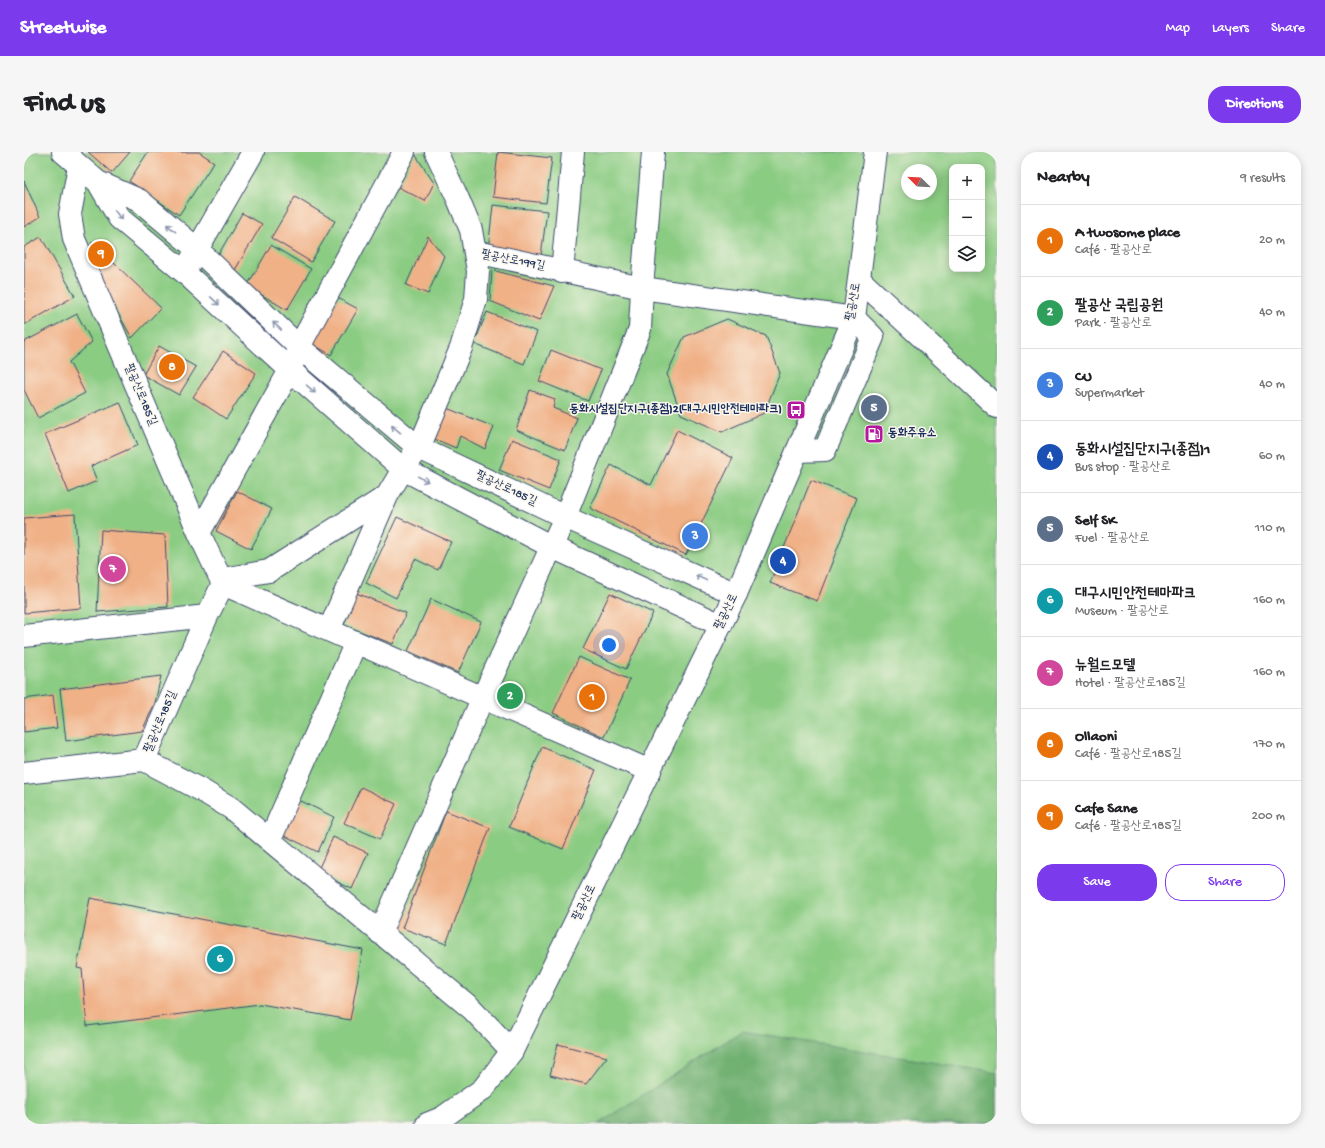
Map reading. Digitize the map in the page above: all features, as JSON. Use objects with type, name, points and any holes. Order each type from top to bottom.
[{"type":"street","points":[[184,272],[253,152]]},
{"type":"street","points":[[199,533],[290,370],[299,347],[404,152]]},
{"type":"street","points":[[436,152],[471,230],[476,252]]},
{"type":"street","points":[[562,272],[573,152]]},
{"type":"street","points":[[380,933],[483,697],[565,518],[640,329],[653,152]]},
{"type":"street","name":"팔공산로","points":[[427,1124],[442,1118],[483,1090],[512,1050],[736,594],[854,318],[875,152]]},
{"type":"street","name":"팔공산로185길","points":[[71,159],[98,182],[139,200],[198,250],[299,347],[419,448],[565,518],[736,594]]},
{"type":"street","name":"팔공산로185길","points":[[24,773],[144,760],[223,582],[199,533],[74,239],[70,214],[71,159]]},
{"type":"street","name":"팔공산로185길","points":[[98,182],[119,218],[184,272],[290,370],[403,469],[552,547],[721,625]]},
{"type":"street","name":"팔공산로199길","points":[[329,630],[387,496],[403,469],[419,448],[461,348],[476,299],[478,271],[476,252],[562,272],[642,288],[854,318]]},
{"type":"street","points":[[859,279],[997,407]]},
{"type":"street","points":[[223,582],[269,571],[387,496]]},
{"type":"street","points":[[223,582],[650,771]]},
{"type":"street","points":[[24,636],[207,616]]},
{"type":"street","points":[[270,840],[356,642]]},
{"type":"street","points":[[144,760],[201,790],[231,808],[472,1009],[512,1050]]},
{"type":"green space","points":[[24,152],[997,152],[997,1124],[24,1124]]},
{"type":"green space","points":[[742,1031],[997,1073],[997,1124],[598,1124]]},
{"type":"building","points":[[88,152],[130,152],[112,173]]},
{"type":"building","points":[[148,152],[199,152],[214,162],[179,215],[129,181]]},
{"type":"building","points":[[498,152],[552,158],[546,203],[493,197]]},
{"type":"building","points":[[415,154],[434,183],[425,201],[398,187]]},
{"type":"building","points":[[24,181],[40,217],[24,227]]},
{"type":"building","points":[[295,197],[335,221],[311,262],[271,238]]},
{"type":"building","points":[[493,205],[547,211],[541,256],[488,250]]},
{"type":"building","points":[[242,213],[262,224],[235,270],[216,259]]},
{"type":"building","points":[[428,236],[444,256],[428,294],[406,285]]},
{"type":"building","points":[[41,237],[75,296],[24,325],[24,247]]},
{"type":"building","points":[[92,242],[161,308],[132,338],[88,260]]},
{"type":"building","points":[[271,245],[311,269],[287,310],[247,286]]},
{"type":"building","points":[[492,270],[554,286],[539,321],[490,301]]},
{"type":"building","points":[[338,298],[358,309],[331,355],[311,343]]},
{"type":"building","points":[[487,312],[537,332],[524,364],[474,344]]},
{"type":"building","points":[[77,314],[92,342],[69,362],[85,393],[38,418],[24,390],[24,342]]},
{"type":"building","points":[[727,319],[766,336],[780,373],[764,413],[722,432],[681,414],[667,374],[684,337]]},
{"type":"building","points":[[159,346],[196,367],[179,395],[143,375]]},
{"type":"building","points":[[551,350],[601,370],[588,401],[539,381]]},
{"type":"building","points":[[223,351],[256,373],[226,419],[193,397]]},
{"type":"building","points":[[530,390],[555,399],[553,408],[577,418],[565,450],[516,430]]},
{"type":"building","points":[[120,402],[138,445],[91,466],[97,481],[69,493],[45,434]]},
{"type":"building","points":[[444,407],[494,427],[485,449],[460,436],[456,448],[432,438]]},
{"type":"building","points":[[677,430],[733,458],[686,555],[590,508],[611,465],[651,485]]},
{"type":"building","points":[[512,439],[561,459],[549,490],[499,470]]},
{"type":"building","points":[[811,480],[857,498],[817,601],[770,583]]},
{"type":"building","points":[[237,491],[272,509],[251,549],[216,531]]},
{"type":"building","points":[[75,514],[81,608],[24,613],[24,518]]},
{"type":"building","points":[[397,517],[451,542],[438,570],[415,559],[396,598],[366,583]]},
{"type":"building","points":[[101,530],[165,535],[168,607],[97,612]]},
{"type":"building","points":[[356,593],[406,613],[393,644],[344,625]]},
{"type":"building","points":[[610,593],[653,613],[626,669],[583,649]]},
{"type":"building","points":[[431,599],[481,622],[458,673],[408,651]]},
{"type":"building","points":[[579,657],[630,680],[604,737],[553,713]]},
{"type":"building","points":[[161,676],[155,703],[142,731],[66,741],[60,689]]},
{"type":"building","points":[[53,695],[57,728],[24,732],[24,699]]},
{"type":"building","points":[[542,747],[596,770],[563,849],[509,827]]},
{"type":"building","points":[[361,787],[396,804],[380,839],[344,823]]},
{"type":"building","points":[[299,800],[334,817],[318,852],[283,835]]},
{"type":"building","points":[[446,811],[490,828],[446,944],[402,928]]},
{"type":"building","points":[[333,837],[368,853],[352,889],[317,872]]},
{"type":"building","points":[[90,898],[363,950],[350,1020],[260,1004],[87,1026],[82,969],[77,968]]},
{"type":"building","points":[[558,1044],[607,1057],[586,1084],[550,1075]]},
{"type":"place","name":"Cafe Sane","points":[[101,254]]},
{"type":"place","name":"Ollaoni","points":[[172,367]]},
{"type":"place","name":"Self SK","points":[[874,408]]},
{"type":"place","name":"동화시설집단지구(종점)2(대구시민안전테마파크)","points":[[796,410]]},
{"type":"place","name":"동화주유소","points":[[874,434]]},
{"type":"place","name":"CU","points":[[695,536]]},
{"type":"place","name":"동화시설집단지구(종점)1","points":[[783,561]]},
{"type":"place","name":"뉴월드모텔","points":[[113,569]]},
{"type":"place","name":"팔공산 국립공원","points":[[510,696]]},
{"type":"place","name":"A twosome place","points":[[592,697]]},
{"type":"place","name":"대구시민안전테마파크","points":[[220,959]]}]
